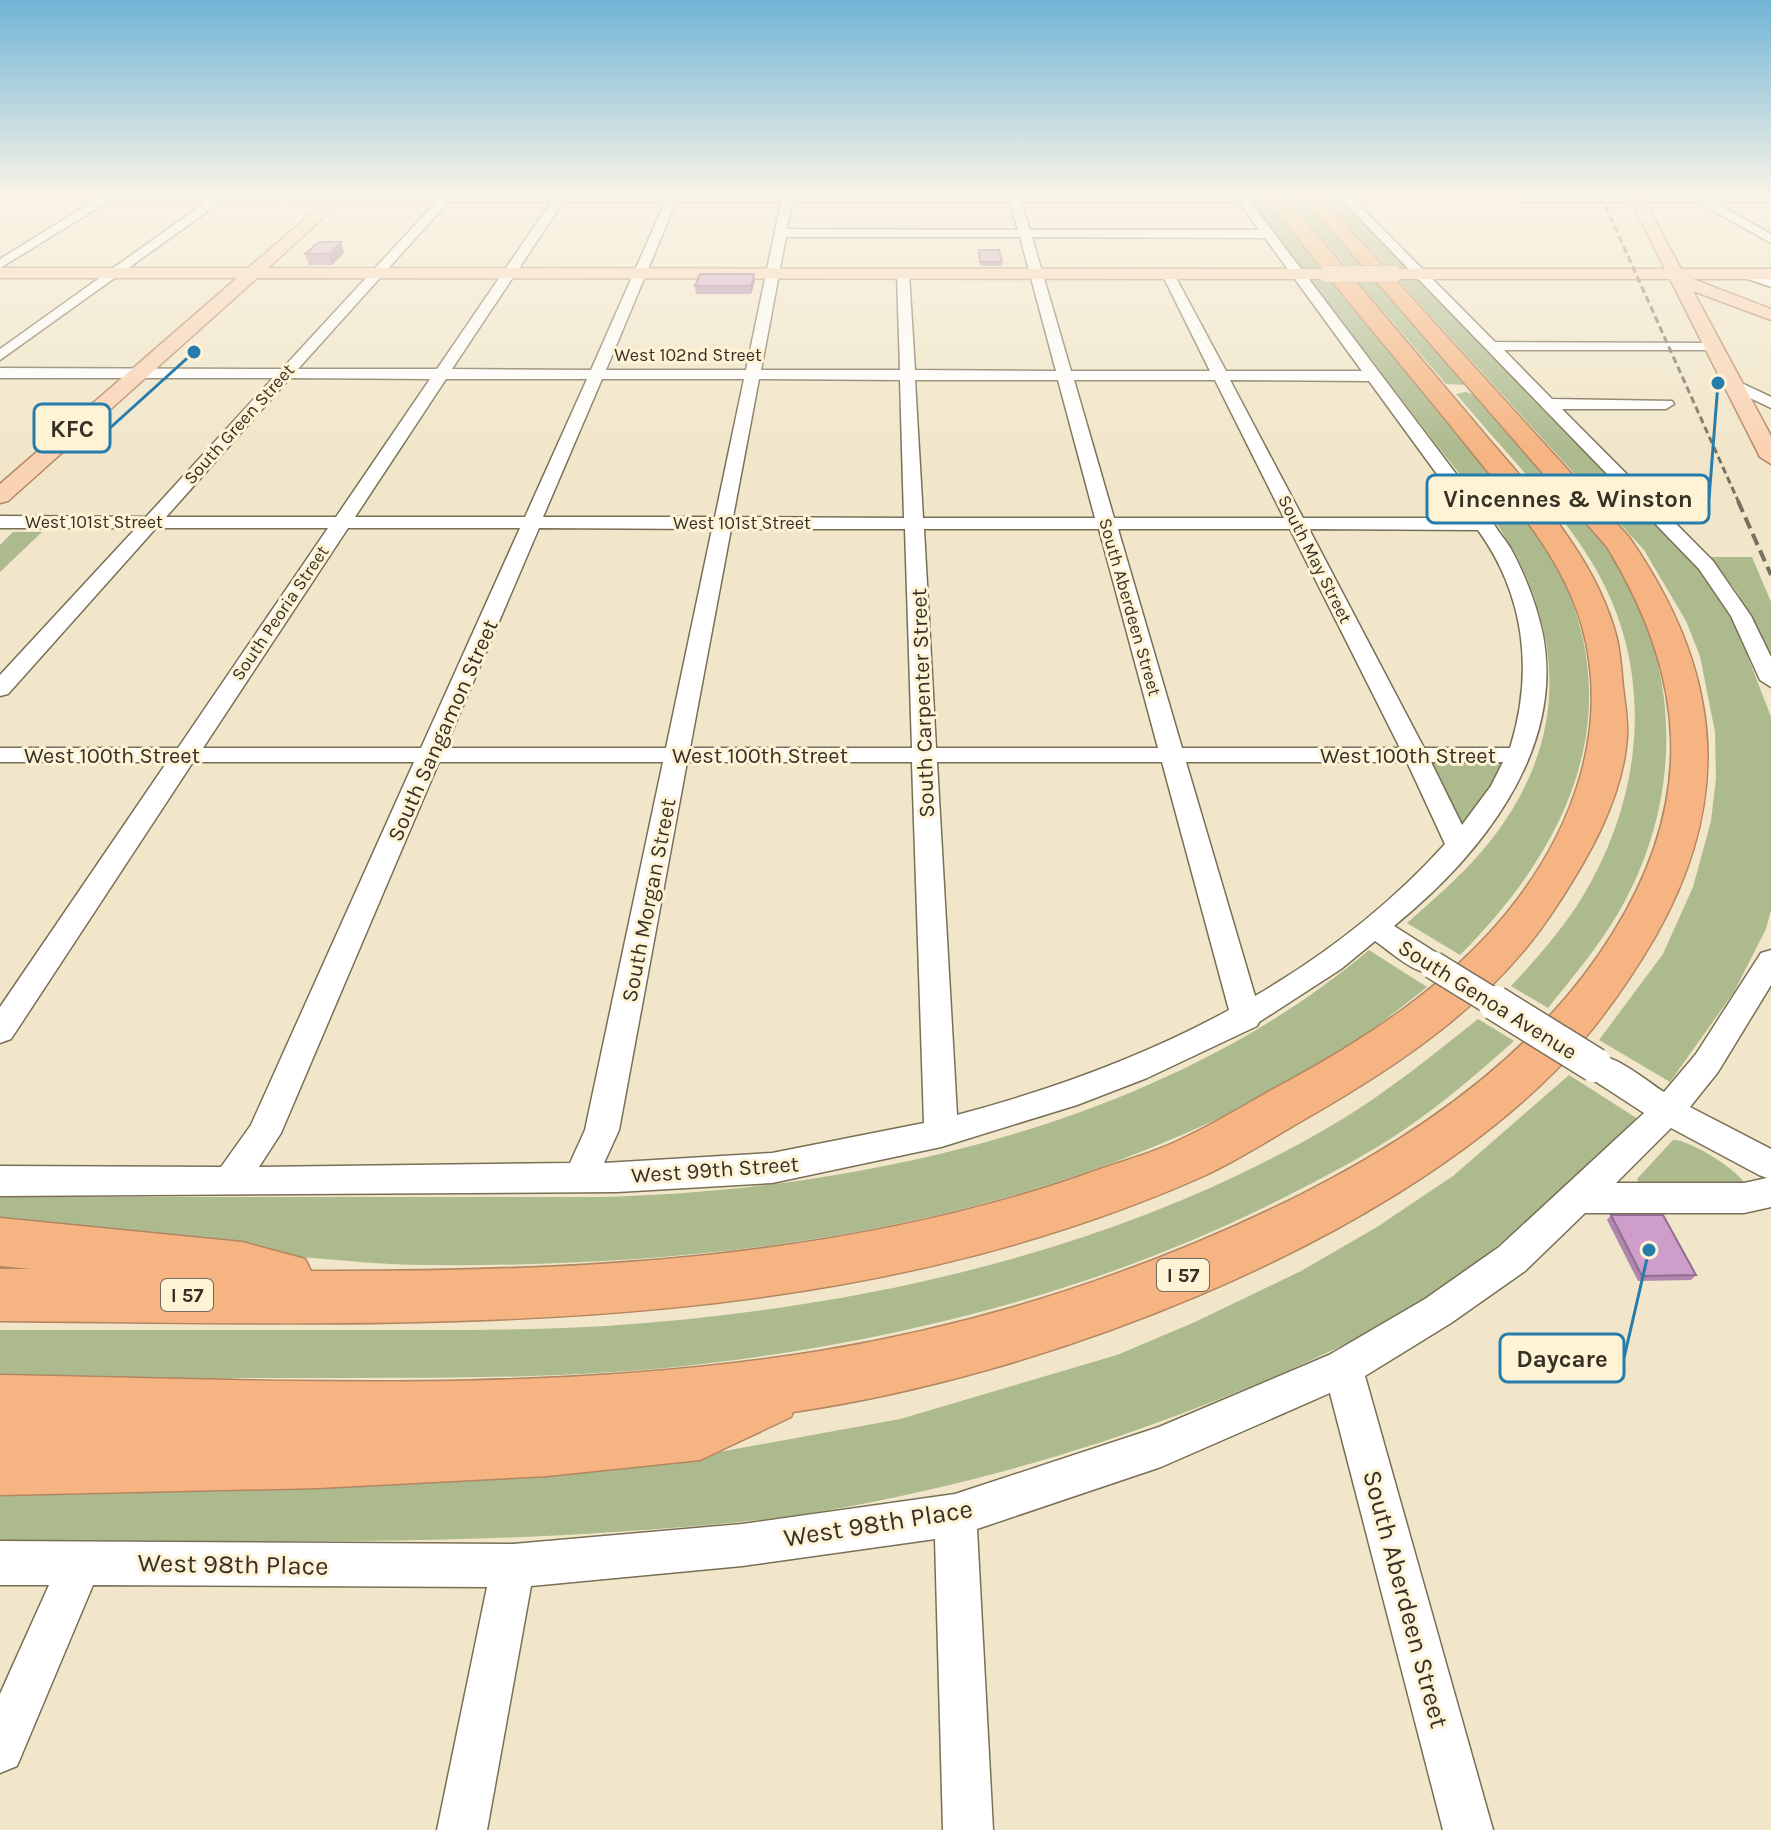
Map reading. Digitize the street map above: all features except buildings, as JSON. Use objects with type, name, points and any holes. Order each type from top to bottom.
[{"type":"highway","name":"I 57","points":[[0,1295],[547,1293],[705,1283],[897,1253],[1113,1192],[1215,1149],[1301,1103],[1376,1053],[1445,1001],[1526,921],[1572,846],[1594,796],[1607,752],[1609,715],[1602,642],[1594,615],[1563,553],[1543,522],[1325,281]]},
{"type":"highway","name":"I 57","points":[[0,1405],[348,1409],[505,1407],[664,1398],[798,1383],[929,1357],[1101,1308],[1212,1264],[1329,1206],[1414,1157],[1487,1103],[1557,1039],[1606,979],[1660,888],[1681,831],[1689,783],[1691,738],[1687,698],[1679,656],[1644,577],[1619,543],[1393,281]]},
{"type":"highway","points":[[0,1242],[242,1267],[374,1295]]},
{"type":"highway","points":[[0,1464],[318,1457],[547,1446],[660,1436],[700,1430],[798,1383]]},
{"type":"main road","points":[[0,480],[236,281]]},
{"type":"main road","points":[[1678,281],[1771,457]]},
{"type":"main road","points":[[1688,281],[1771,315]]},
{"type":"main road","points":[[0,496],[131,373]]},
{"type":"street","points":[[0,356],[103,281]]},
{"type":"street","name":"South Green Street","points":[[0,689],[369,281]]},
{"type":"street","name":"South Peoria Street","points":[[0,1031],[504,281]]},
{"type":"street","name":"South Sangamon Street","points":[[231,1180],[264,1133],[637,281]]},
{"type":"street","name":"South Morgan Street","points":[[581,1177],[602,1130],[771,281]]},
{"type":"street","name":"South Carpenter Street","points":[[903,281],[941,1133]]},
{"type":"street","name":"South Aberdeen Street","points":[[1038,281],[1246,1018]]},
{"type":"street","name":"South May Street","points":[[1172,281],[1416,756],[1459,847]]},
{"type":"street","name":"South Genoa Avenue","points":[[1306,281],[1485,524],[1500,547],[1533,628],[1537,666],[1535,706],[1519,755],[1498,799],[1459,847],[1376,928],[1668,1111],[1771,1165]]},
{"type":"street","points":[[1429,281],[1706,565],[1741,616],[1771,680]]},
{"type":"street","points":[[1492,346],[1712,346]]},
{"type":"street","name":"West 102nd Street","points":[[0,373],[1376,376]]},
{"type":"street","points":[[1733,384],[1771,403]]},
{"type":"street","points":[[1549,404],[1666,404]]},
{"type":"street","name":"West 101st Street","points":[[0,522],[1485,524]]},
{"type":"street","name":"West 100th Street","points":[[0,755],[1519,755]]},
{"type":"street","name":"West 99th Street","points":[[0,1181],[581,1177],[720,1173],[840,1157],[1017,1113],[1099,1086],[1195,1045],[1246,1018],[1316,973],[1376,928]]},
{"type":"street","name":"West 98th Place","points":[[0,1563],[513,1566],[742,1545],[955,1515],[1161,1447],[1343,1368],[1438,1311],[1512,1259],[1668,1111],[1707,1063],[1771,961]]},
{"type":"street","points":[[1577,1198],[1744,1198],[1771,1192]]},
{"type":"street","name":"South Aberdeen Street","points":[[1343,1368],[1468,1830]]},
{"type":"street","points":[[955,1515],[968,1830]]},
{"type":"street","points":[[0,1749],[81,1562]]},
{"type":"street","points":[[462,1830],[513,1566]]},
{"type":"green space","points":[[1312,281],[1334,281],[1516,506],[1557,567],[1579,621],[1588,674],[1587,726],[1577,776],[1558,824],[1531,869],[1498,913],[1460,955],[1407,923],[1482,851],[1527,782],[1548,710],[1549,672],[1545,634],[1534,596],[1517,557],[1500,528]]},
{"type":"green space","points":[[1358,281],[1376,281],[1465,385],[1446,384]]},
{"type":"green space","points":[[1399,281],[1424,281],[1634,497],[1707,578],[1735,623],[1771,717],[1771,910],[1766,929],[1734,992],[1670,1082],[1599,1040],[1663,954],[1693,887],[1711,821],[1716,778],[1715,732],[1700,656],[1686,621],[1644,550]]},
{"type":"green space","points":[[1465,392],[1476,395],[1549,476],[1601,540],[1638,604],[1654,647],[1663,691],[1666,736],[1664,781],[1655,825],[1640,868],[1620,910],[1603,936],[1548,1008],[1511,986],[1567,920],[1604,855],[1631,769],[1635,724],[1633,680],[1624,637],[1609,594],[1586,553],[1540,491],[1456,394]]},
{"type":"green space","points":[[13,532],[42,532],[0,572],[0,545]]},
{"type":"green space","points":[[1710,557],[1752,557],[1771,602],[1771,654],[1737,592]]},
{"type":"green space","points":[[1500,761],[1506,766],[1462,827],[1428,762]]},
{"type":"green space","points":[[1369,950],[1427,987],[1331,1058],[1227,1115],[1118,1161],[1007,1197],[893,1225],[777,1245],[660,1257],[543,1264],[425,1265],[234,1252],[0,1230],[0,1197],[599,1197],[699,1192],[801,1180],[904,1162],[1005,1136],[1104,1103],[1199,1061],[1288,1010]]},
{"type":"green space","points":[[1478,1019],[1514,1041],[1422,1117],[1347,1164],[1214,1231],[1144,1259],[1073,1285],[927,1325],[778,1354],[613,1372],[434,1378],[0,1378],[0,1330],[482,1330],[606,1326],[701,1318],[797,1305],[892,1288],[986,1266],[1078,1239],[1169,1205],[1257,1166],[1341,1120]]},
{"type":"green space","points":[[1569,1075],[1638,1119],[1554,1198],[1466,1270],[1402,1313],[1292,1369],[1135,1431],[1047,1459],[868,1503],[745,1522],[537,1536],[384,1541],[0,1540],[0,1482],[686,1458],[900,1419],[1117,1355],[1301,1271],[1377,1227],[1453,1176]]},
{"type":"green space","points":[[1673,1140],[1690,1144],[1712,1156],[1745,1184],[1641,1186],[1637,1179]]},
{"type":"railway","points":[[1639,281],[1739,503]]},
{"type":"railway","points":[[1738,501],[1771,575]]},
{"type":"place","name":"KFC","points":[[194,352]]},
{"type":"place","name":"Vincennes & Winston","points":[[1718,383]]},
{"type":"place","name":"Daycare","points":[[1649,1250]]}]
